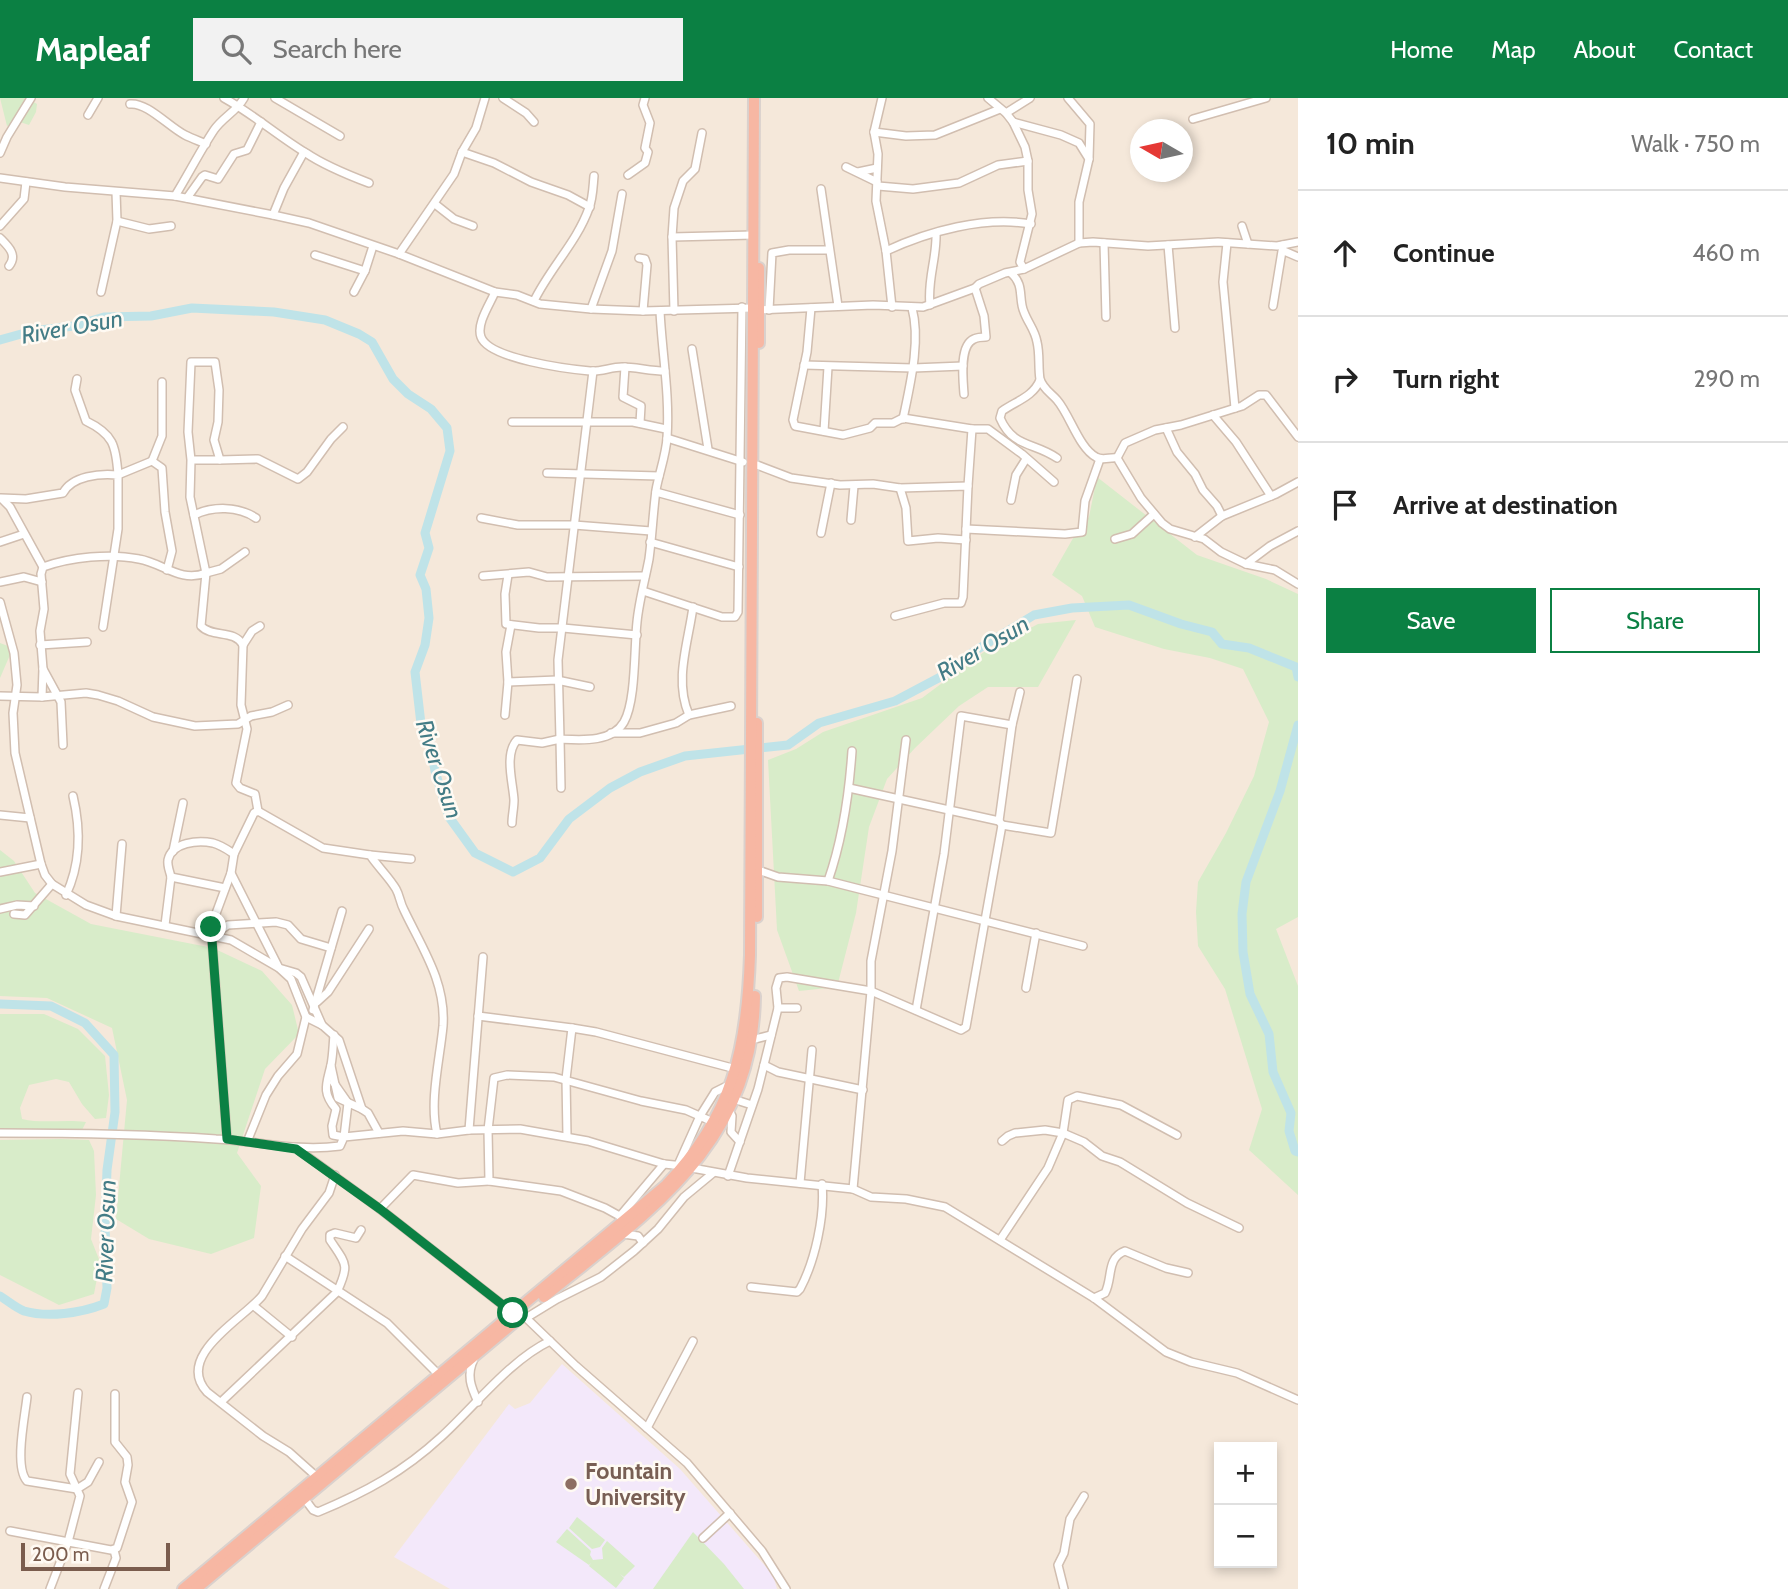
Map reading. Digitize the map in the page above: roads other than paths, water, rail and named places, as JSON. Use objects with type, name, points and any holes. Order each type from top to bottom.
[{"type":"highway","points":[[754,98],[752,235],[755,309]]},
{"type":"highway","points":[[716,1124],[751,1040],[755,1009],[758,870],[754,793],[750,463],[760,98]]},
{"type":"highway","points":[[196,1589],[667,1195],[731,1104],[746,1024],[754,793]]},
{"type":"highway","points":[[183,1589],[439,1375],[521,1316],[622,1218],[685,1167]]},
{"type":"street","points":[[0,153],[31,98]]},
{"type":"street","points":[[88,115],[98,98]]},
{"type":"street","points":[[224,98],[304,152],[333,166],[342,174],[369,183]]},
{"type":"street","points":[[175,196],[225,117],[239,106],[244,98]]},
{"type":"street","points":[[275,98],[340,136]]},
{"type":"street","points":[[399,254],[454,174],[462,152],[476,128],[485,98]]},
{"type":"street","points":[[503,98],[526,113],[534,122]]},
{"type":"street","points":[[628,175],[647,159],[648,152],[645,148],[650,123],[643,105],[645,98]]},
{"type":"street","points":[[882,98],[874,132],[878,184],[876,201],[886,251],[892,307]]},
{"type":"street","points":[[988,98],[1013,122],[1025,147],[1028,161],[1031,224],[1018,269],[1023,311],[1031,322],[1037,341],[1040,379],[1071,419],[1091,454],[1100,459],[1117,458]]},
{"type":"street","points":[[874,132],[906,136],[935,135],[1003,111],[1030,98]]},
{"type":"street","points":[[1068,98],[1090,124],[1089,159],[1079,202],[1079,243]]},
{"type":"street","points":[[1193,119],[1266,98]]},
{"type":"street","points":[[130,104],[136,103],[144,107],[184,135],[206,144]]},
{"type":"street","points":[[187,198],[202,177],[205,175],[218,179],[234,154],[247,150],[261,122]]},
{"type":"street","points":[[1013,122],[1061,135],[1079,143],[1089,159]]},
{"type":"street","points":[[674,311],[674,208],[683,181],[695,169],[702,133]]},
{"type":"street","points":[[273,215],[304,152]]},
{"type":"street","points":[[462,152],[494,163],[590,207]]},
{"type":"street","points":[[846,167],[878,184],[913,189],[959,183],[998,165],[1028,161]]},
{"type":"street","points":[[858,173],[877,168]]},
{"type":"street","points":[[534,301],[550,270],[566,253],[590,207],[594,176]]},
{"type":"street","points":[[0,178],[175,196],[273,215],[309,223],[399,254],[495,292],[591,309],[674,311],[930,305],[1079,243],[1148,246],[1248,244],[1284,248],[1298,257]]},
{"type":"street","points":[[0,226],[24,199],[26,182]]},
{"type":"street","points":[[821,189],[838,306]]},
{"type":"street","points":[[101,292],[117,221],[116,192]]},
{"type":"street","points":[[591,309],[612,251],[622,194]]},
{"type":"street","points":[[435,204],[454,219],[473,226]]},
{"type":"street","points":[[117,221],[149,229],[171,226]]},
{"type":"street","points":[[886,251],[961,227],[998,222],[1031,224]]},
{"type":"street","points":[[1242,226],[1248,244]]},
{"type":"street","points":[[930,305],[936,233]]},
{"type":"street","points":[[672,237],[752,235]]},
{"type":"street","points":[[0,238],[11,251],[13,260],[9,266]]},
{"type":"street","points":[[1284,248],[1298,242]]},
{"type":"street","points":[[1104,243],[1106,317]]},
{"type":"street","points":[[1227,243],[1223,282],[1235,408]]},
{"type":"street","points":[[1168,245],[1175,328]]},
{"type":"street","points":[[354,292],[365,271],[373,246]]},
{"type":"street","points":[[1273,306],[1284,248]]},
{"type":"street","points":[[755,309],[772,253],[789,250],[829,250]]},
{"type":"street","points":[[315,255],[365,271]]},
{"type":"street","points":[[639,258],[645,259],[647,265],[643,311]]},
{"type":"street","points":[[964,394],[963,366],[966,346],[973,339],[986,337],[984,316],[975,288]]},
{"type":"street","points":[[495,292],[482,320],[480,333],[488,346],[499,354],[540,364],[589,371],[625,367],[665,371]]},
{"type":"street","points":[[811,307],[804,365],[793,420],[795,426],[843,435],[870,428],[875,424],[893,424],[904,418],[988,429],[1054,482]]},
{"type":"street","points":[[903,420],[913,368],[916,322],[912,307]]},
{"type":"street","points":[[512,823],[513,744],[518,739],[541,743],[559,739],[600,738],[624,723],[656,492],[667,434],[668,395],[660,311]]},
{"type":"street","points":[[692,349],[708,449]]},
{"type":"street","points":[[220,460],[214,439],[218,422],[219,390],[216,363],[193,360],[190,366],[188,443],[191,460],[190,497],[206,573],[200,621],[203,630],[233,635],[239,638],[243,645]]},
{"type":"street","points":[[804,365],[913,368],[963,366]]},
{"type":"street","points":[[625,367],[623,397],[641,406],[639,423]]},
{"type":"street","points":[[824,430],[828,367]]},
{"type":"street","points":[[561,788],[557,680],[587,421],[589,371]]},
{"type":"street","points":[[77,379],[75,390],[86,422],[105,431],[117,463],[118,529],[103,628]]},
{"type":"street","points":[[1040,379],[1038,385],[1025,398],[1002,411],[1000,418],[1008,433],[1020,442],[1045,450],[1057,458]]},
{"type":"street","points":[[1,498],[63,493],[66,486],[83,478],[118,475],[152,461],[162,436],[162,382]]},
{"type":"street","points":[[1117,458],[1125,443],[1155,430],[1235,408],[1251,402],[1259,395],[1266,395],[1298,437]]},
{"type":"street","points":[[1213,415],[1242,451],[1270,496]]},
{"type":"street","points":[[512,422],[639,423],[791,478],[854,486],[968,486]]},
{"type":"street","points":[[191,460],[258,459],[298,479],[307,472],[343,426]]},
{"type":"street","points":[[1166,428],[1177,452],[1222,516]]},
{"type":"street","points":[[895,616],[944,603],[961,603],[972,429]]},
{"type":"street","points":[[1117,458],[1154,514],[1170,529],[1204,539],[1221,552],[1246,564],[1275,570],[1298,584]]},
{"type":"street","points":[[1011,500],[1016,475],[1026,459]]},
{"type":"street","points":[[966,529],[1065,534],[1082,532],[1086,501],[1100,459]]},
{"type":"street","points":[[152,461],[162,468],[172,551],[167,570]]},
{"type":"street","points":[[643,591],[722,617],[735,617],[738,612],[740,514],[750,463]]},
{"type":"street","points":[[547,473],[659,476]]},
{"type":"street","points":[[1195,537],[1222,516],[1298,482]]},
{"type":"street","points":[[821,533],[831,483]]},
{"type":"street","points":[[851,520],[854,486]]},
{"type":"street","points":[[900,488],[906,509],[908,541],[938,538],[966,540]]},
{"type":"street","points":[[656,492],[740,514]]},
{"type":"street","points":[[1,498],[10,507],[43,567],[44,609],[40,645],[42,698]]},
{"type":"street","points":[[194,515],[208,510],[224,509],[243,511],[256,518]]},
{"type":"street","points":[[1115,539],[1136,532],[1154,514]]},
{"type":"street","points":[[481,518],[518,524],[651,531]]},
{"type":"street","points":[[1246,564],[1270,546],[1298,531]]},
{"type":"street","points":[[0,542],[24,534]]},
{"type":"street","points":[[650,542],[739,567]]},
{"type":"street","points":[[191,577],[221,569],[245,552]]},
{"type":"street","points":[[43,567],[69,558],[140,559],[191,577],[205,591]]},
{"type":"street","points":[[483,576],[529,572],[547,577],[645,576]]},
{"type":"street","points":[[508,575],[506,624],[637,635]]},
{"type":"street","points":[[0,582],[24,577],[42,582]]},
{"type":"street","points":[[0,602],[14,653],[15,752],[44,875],[66,895],[116,916],[166,925],[242,945],[279,968],[291,979],[306,1017],[297,1054],[266,1095],[247,1142]]},
{"type":"street","points":[[689,715],[682,699],[681,680],[693,607]]},
{"type":"street","points":[[505,715],[508,682],[506,652],[511,625]]},
{"type":"street","points":[[227,1139],[215,937],[211,927],[234,854],[245,829],[258,811],[255,794],[240,788],[236,783],[247,729],[241,705],[243,645],[252,631],[260,626]]},
{"type":"street","points":[[40,645],[87,642]]},
{"type":"street","points":[[43,669],[61,702],[63,746]]},
{"type":"street","points":[[849,788],[1051,833],[1077,679]]},
{"type":"street","points":[[508,682],[557,680],[590,687]]},
{"type":"street","points":[[729,1176],[759,1086],[778,1009],[776,988],[779,978],[787,977],[871,991],[961,1030],[966,1027],[999,854],[1012,725],[1020,692]]},
{"type":"street","points":[[0,696],[42,698],[86,693],[108,697],[153,717],[195,726],[231,726],[251,716],[272,712],[288,705]]},
{"type":"street","points":[[611,733],[640,733],[676,723],[689,715],[731,706]]},
{"type":"street","points":[[916,1010],[934,909],[961,716],[1012,725]]},
{"type":"street","points":[[853,1189],[871,991],[871,961],[900,799],[906,740]]},
{"type":"street","points":[[828,881],[837,855],[849,788],[852,751]]},
{"type":"street","points":[[66,895],[78,855],[78,829],[73,796]]},
{"type":"street","points":[[166,925],[165,914],[171,877],[167,863],[173,851],[183,803]]},
{"type":"street","points":[[258,811],[323,848],[411,859]]},
{"type":"street","points":[[0,815],[30,818]]},
{"type":"street","points":[[173,851],[190,843],[213,843],[234,854]]},
{"type":"street","points":[[116,916],[122,844]]},
{"type":"street","points":[[370,855],[396,889],[440,985],[443,1024],[437,1078],[437,1133]]},
{"type":"street","points":[[0,872],[41,864]]},
{"type":"street","points":[[758,870],[778,877],[828,881],[1083,946]]},
{"type":"street","points":[[230,873],[279,968],[298,974],[306,993],[315,1005],[322,1025]]},
{"type":"street","points":[[171,877],[225,888]]},
{"type":"street","points":[[14,914],[25,915],[52,884]]},
{"type":"street","points":[[0,909],[17,905],[34,906]]},
{"type":"street","points":[[306,1017],[312,1014],[342,911]]},
{"type":"street","points":[[156,923],[165,914]]},
{"type":"street","points":[[215,937],[228,925],[282,922],[301,939],[331,948]]},
{"type":"street","points":[[315,1005],[328,992],[369,929]]},
{"type":"street","points":[[1026,988],[1036,933]]},
{"type":"street","points":[[469,1130],[483,957]]},
{"type":"street","points":[[302,1006],[306,993]]},
{"type":"street","points":[[778,1009],[797,1008]]},
{"type":"street","points":[[478,1016],[572,1028],[759,1086]]},
{"type":"street","points":[[306,1017],[322,1025],[339,1040],[362,1109]]},
{"type":"street","points":[[567,1136],[566,1079],[572,1028]]},
{"type":"street","points":[[334,1035],[331,1066],[326,1083],[329,1099],[336,1109]]},
{"type":"street","points":[[751,1040],[771,1035]]},
{"type":"street","points":[[800,1183],[811,1050]]},
{"type":"street","points":[[764,1065],[778,1072],[863,1090]]},
{"type":"street","points":[[331,1066],[338,1098],[332,1131],[337,1138],[403,1131],[437,1133],[520,1129],[567,1136],[664,1164],[729,1176],[822,1184],[853,1189],[871,1197],[926,1202],[945,1207],[1094,1298],[1166,1352],[1191,1362],[1237,1373],[1298,1400]]},
{"type":"street","points":[[759,1086],[771,1074],[778,1072]]},
{"type":"street","points":[[489,1181],[488,1129],[493,1081],[497,1076],[541,1075],[566,1079],[700,1116],[731,1132],[740,1143]]},
{"type":"street","points":[[685,1167],[700,1116],[715,1092],[736,1077]]},
{"type":"street","points":[[0,1133],[142,1134],[227,1139],[296,1149],[342,1145],[348,1103],[334,1083]]},
{"type":"street","points":[[1000,1240],[1048,1168],[1063,1133],[1068,1100],[1077,1096],[1121,1105],[1177,1135]]},
{"type":"street","points":[[338,1098],[368,1113],[379,1133]]},
{"type":"street","points":[[731,1132],[731,1104],[752,1105]]},
{"type":"street","points":[[1002,1141],[1015,1133],[1045,1130],[1063,1133],[1084,1142],[1102,1156],[1120,1163],[1187,1203],[1239,1228]]},
{"type":"street","points":[[321,1148],[324,1167]]},
{"type":"street","points":[[296,1149],[335,1175],[521,1316],[687,1463],[762,1551],[786,1589]]},
{"type":"street","points":[[380,1209],[413,1175],[458,1183],[489,1181],[561,1191],[605,1208],[622,1218],[664,1164]]},
{"type":"street","points":[[521,1316],[601,1277],[643,1243],[684,1197],[713,1173]]},
{"type":"street","points":[[317,1477],[289,1452],[263,1436],[201,1385],[200,1364],[202,1356],[215,1339],[254,1306],[270,1284],[285,1256],[329,1193],[335,1175]]},
{"type":"street","points":[[751,1287],[797,1292],[800,1289],[815,1253],[823,1205],[822,1184]]},
{"type":"street","points":[[221,1402],[337,1292],[345,1274],[345,1265],[341,1252],[330,1240],[330,1235],[335,1233],[356,1238],[361,1230]]},
{"type":"street","points":[[623,1234],[638,1236],[643,1243]]},
{"type":"street","points":[[1094,1298],[1105,1293],[1111,1264],[1115,1257],[1125,1251],[1175,1271],[1188,1273]]},
{"type":"street","points":[[285,1256],[387,1323],[439,1375]]},
{"type":"street","points":[[254,1306],[292,1337]]},
{"type":"street","points":[[304,1498],[313,1510],[318,1511],[381,1484],[439,1439],[512,1368],[550,1341]]},
{"type":"street","points":[[647,1428],[693,1341]]},
{"type":"street","points":[[476,1355],[471,1365],[469,1382],[478,1402]]},
{"type":"street","points":[[232,1392],[235,1413]]},
{"type":"street","points":[[50,1589],[78,1511],[80,1496],[70,1474],[70,1467],[78,1393]]},
{"type":"street","points":[[104,1589],[116,1558],[114,1550],[129,1516],[132,1502],[125,1482],[127,1457],[116,1442],[115,1394]]},
{"type":"street","points":[[27,1397],[21,1448],[23,1477],[32,1483],[77,1489],[88,1482],[99,1462]]},
{"type":"street","points":[[1064,1589],[1058,1565],[1064,1553],[1070,1519],[1084,1496]]},
{"type":"street","points":[[703,1538],[730,1513]]},
{"type":"street","points":[[10,1531],[114,1550]]},
{"type":"waterway","name":"River Osun","points":[[0,340],[32,331],[74,326],[104,317],[151,316],[192,308],[274,312],[325,320],[372,342],[393,379],[408,394],[431,409],[447,428],[450,451],[425,533],[429,548],[420,575],[426,589],[429,618],[425,645],[415,672],[421,724],[429,738],[435,771],[449,817],[475,853],[513,872],[540,858],[569,819],[610,788],[640,772],[685,756],[788,745],[819,723],[895,701],[946,674],[973,652],[1034,615],[1072,608],[1129,605],[1212,632],[1222,644],[1249,648],[1296,667],[1298,677]]},
{"type":"waterway","name":"River Osun","points":[[1298,725],[1280,791],[1246,882],[1242,914],[1243,952],[1250,994],[1269,1034],[1273,1072],[1291,1113],[1289,1131],[1295,1151],[1298,1152]]},
{"type":"waterway","name":"River Osun","points":[[0,1004],[51,1006],[85,1023],[114,1055],[115,1112],[107,1170],[107,1288],[104,1304],[75,1312],[43,1314],[24,1311],[0,1296]]},
{"type":"place","name":"Fountain University","points":[[571,1484]]}]
